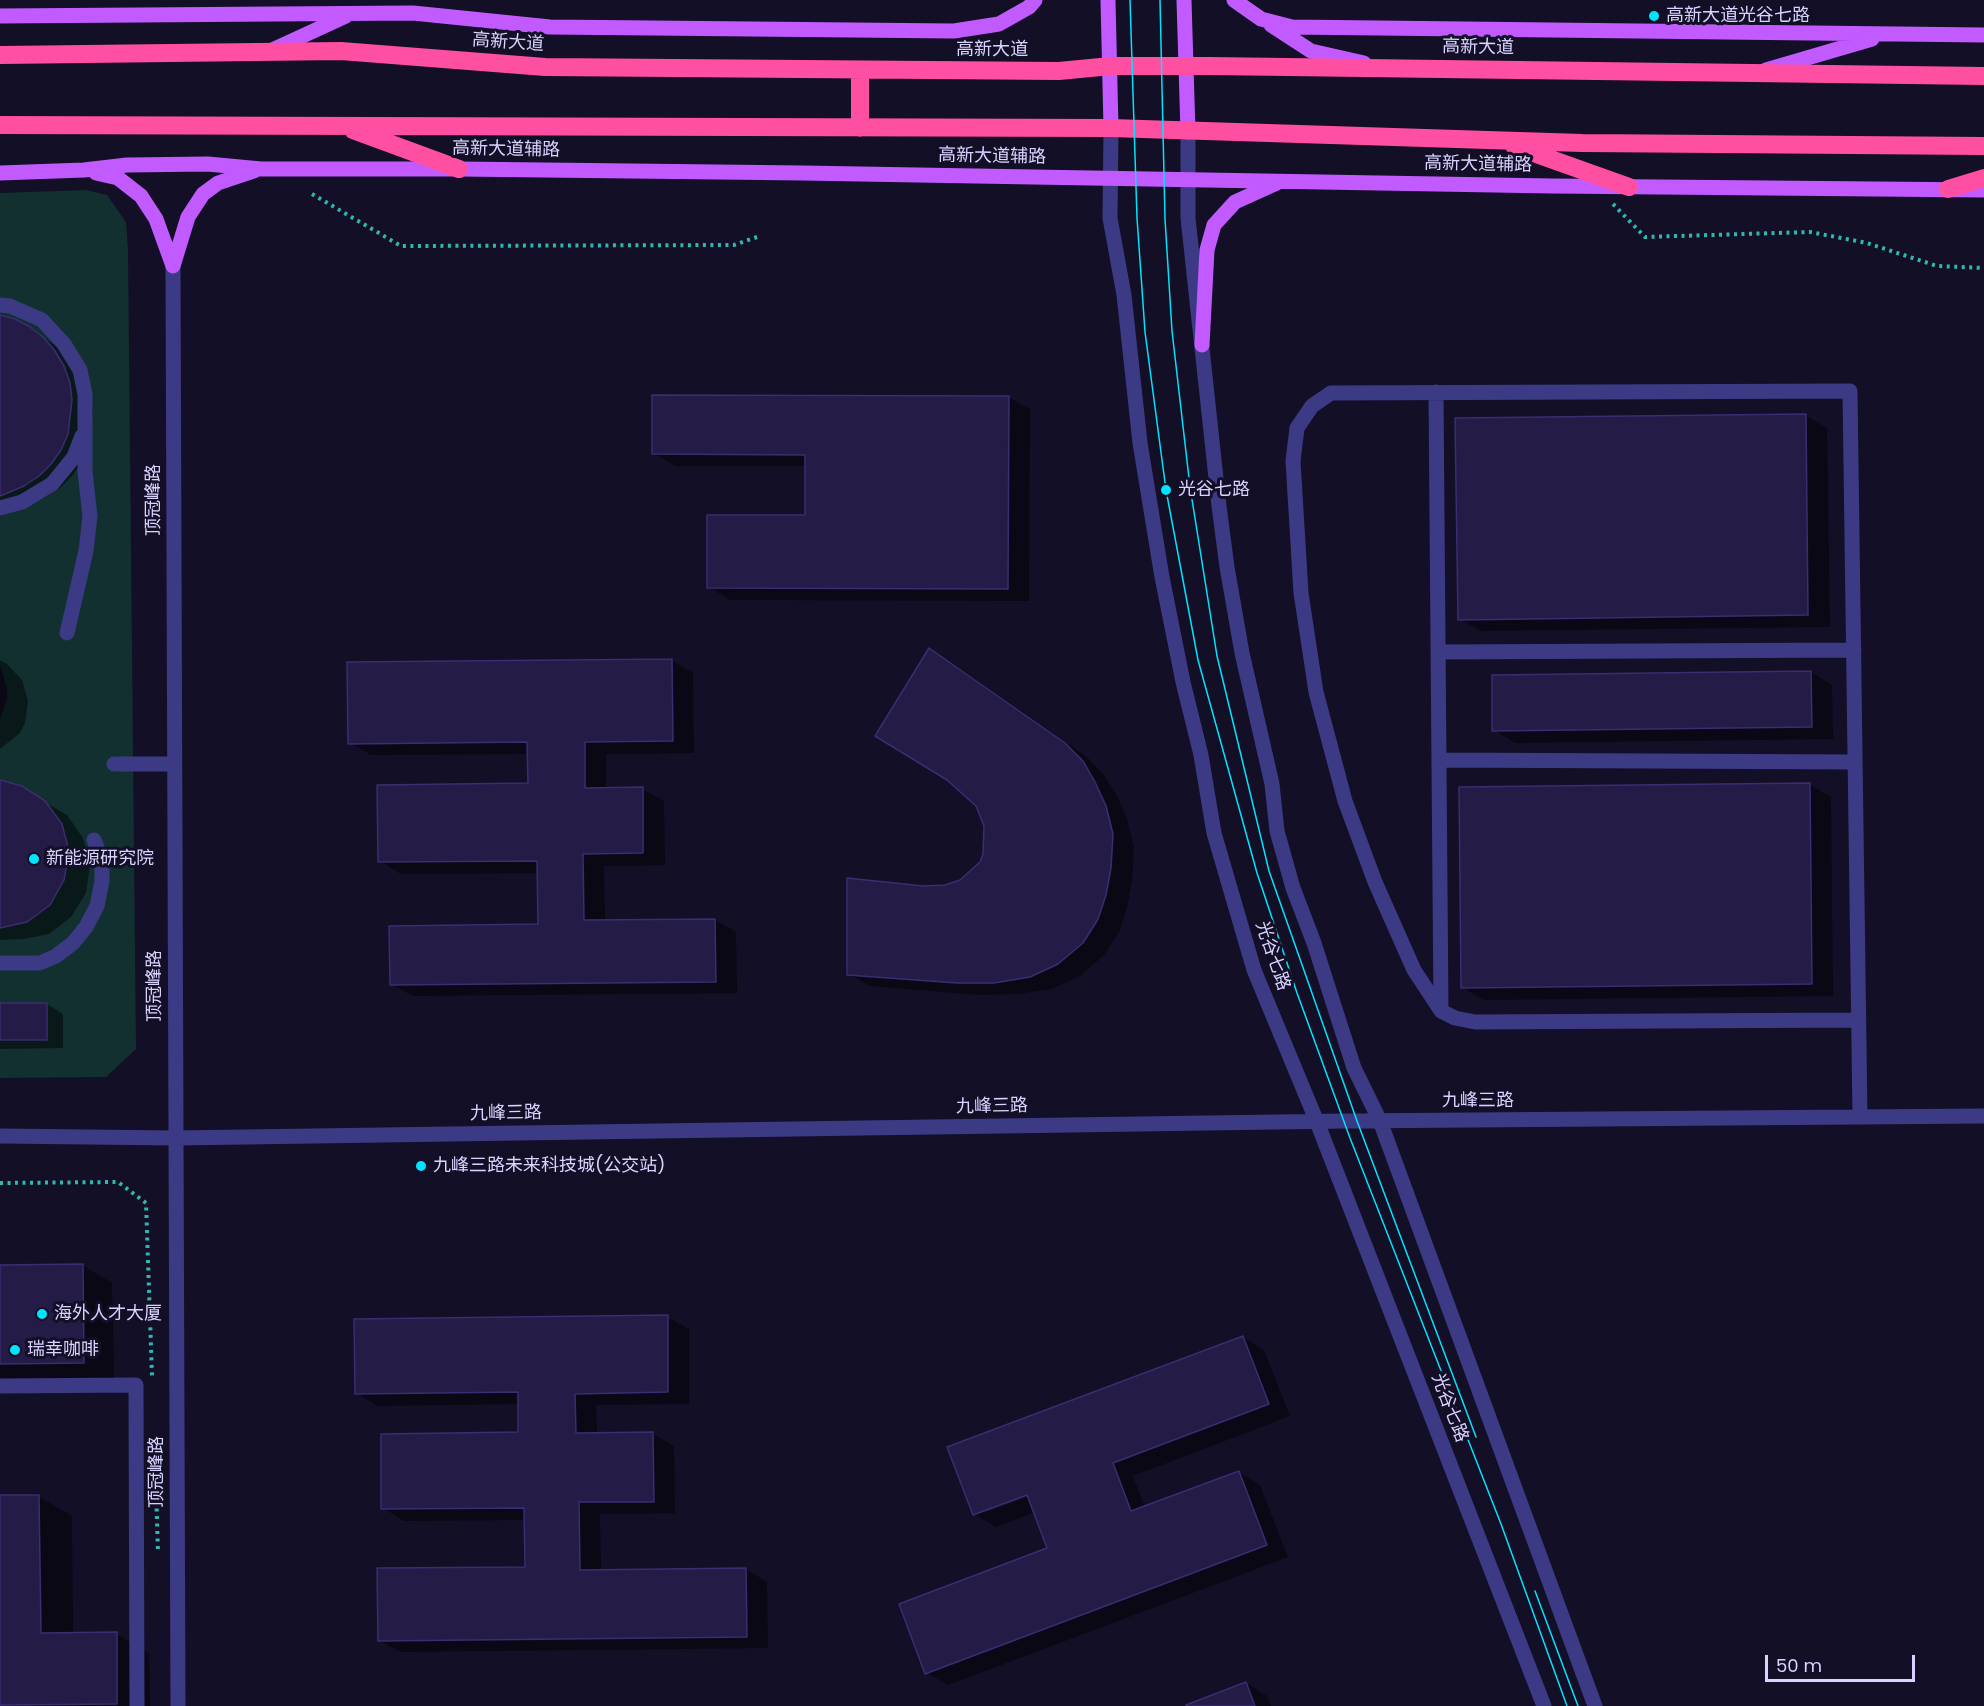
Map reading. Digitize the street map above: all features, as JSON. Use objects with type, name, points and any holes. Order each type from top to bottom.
[{"type":"highway","name":"高新大道","points":[[0,55],[341,51],[545,67],[1059,71],[1111,66],[1187,66],[1984,76]]},
{"type":"highway","points":[[860,70],[860,128]]},
{"type":"highway","points":[[0,125],[1112,128],[1498,140],[1984,146]]},
{"type":"highway","points":[[340,125],[459,169]]},
{"type":"highway","points":[[1498,140],[1629,186]]},
{"type":"highway","points":[[1948,189],[1984,178]]},
{"type":"main road","points":[[0,16],[413,13],[550,27],[954,31],[999,24],[1029,7],[1035,0]]},
{"type":"main road","name":"光谷七路","points":[[1108,0],[1112,128]]},
{"type":"main road","name":"光谷七路","points":[[1184,0],[1188,132]]},
{"type":"main road","points":[[1234,0],[1311,51],[1391,68]]},
{"type":"main road","points":[[269,52],[352,14]]},
{"type":"main road","points":[[1261,19],[1292,27],[1984,35]]},
{"type":"main road","points":[[1754,73],[1890,34]]},
{"type":"main road","name":"高新大道辅路","points":[[0,173],[84,170],[128,165],[208,164],[261,169],[459,169],[1984,190]]},
{"type":"main road","points":[[173,266],[188,217],[203,194],[218,183],[261,169]]},
{"type":"main road","points":[[84,170],[118,178],[141,196],[156,219],[173,266]]},
{"type":"main road","points":[[1202,345],[1207,250],[1214,225],[1235,202],[1280,181]]},
{"type":"street","name":"光谷七路","points":[[1112,128],[1110,218],[1124,295],[1140,443],[1162,577],[1183,682],[1201,755],[1214,833],[1254,970],[1317,1122],[1544,1706]]},
{"type":"street","name":"光谷七路","points":[[1188,132],[1188,218],[1227,567],[1242,653],[1272,784],[1277,831],[1293,888],[1322,965],[1354,1068],[1380,1121],[1595,1706]]},
{"type":"street","name":"顶冠峰路","points":[[173,266],[178,1706]]},
{"type":"street","points":[[0,305],[10,306],[42,320],[64,344],[80,370],[86,394],[85,472],[90,516],[86,551],[67,633]]},
{"type":"street","points":[[1858,1020],[1476,1022],[1455,1018],[1441,1011],[1414,970],[1375,882],[1345,801],[1317,692],[1301,593],[1293,461],[1297,428],[1312,406],[1330,393],[1850,391],[1860,1117]]},
{"type":"street","points":[[1436,392],[1441,1011]]},
{"type":"street","points":[[0,508],[22,502],[52,484],[74,457],[87,422]]},
{"type":"street","points":[[1438,652],[1854,650]]},
{"type":"street","points":[[1439,760],[1855,762]]},
{"type":"street","points":[[114,764],[174,764]]},
{"type":"street","points":[[0,963],[40,963],[56,956],[73,943],[86,927],[97,906],[102,881],[102,860],[94,840]]},
{"type":"street","name":"九峰三路","points":[[0,1136],[176,1138],[1380,1121],[1984,1116]]},
{"type":"street","points":[[0,1386],[135,1385],[137,1706]]},
{"type":"path","points":[[1596,186],[1646,237],[1810,232],[1867,243],[1937,266],[1984,268]]},
{"type":"path","points":[[312,194],[401,246],[734,245],[760,236]]},
{"type":"green space","points":[[86,190],[107,195],[126,222],[128,251],[136,1049],[106,1077],[0,1078],[0,927],[27,922],[50,905],[64,880],[69,851],[62,824],[45,801],[22,786],[0,781],[0,718],[7,700],[7,688],[0,666],[0,494],[24,486],[51,464],[68,434],[72,400],[70,383],[64,366],[44,338],[15,319],[0,315],[0,193]]},
{"type":"building","points":[[0,315],[15,319],[44,338],[64,366],[70,383],[72,400],[68,434],[51,464],[24,486],[0,496]]},
{"type":"building","points":[[652,395],[1009,396],[1008,589],[707,588],[707,515],[805,515],[805,455],[652,454]]},
{"type":"building","points":[[1806,414],[1808,615],[1458,620],[1455,418]]},
{"type":"building","points":[[929,648],[1065,743],[1083,761],[1106,806],[1113,834],[1111,868],[1106,895],[1098,919],[1083,943],[1058,964],[1030,977],[994,983],[957,983],[847,975],[847,878],[923,886],[945,885],[960,880],[980,862],[983,854],[984,826],[976,806],[947,780],[875,736]]},
{"type":"building","points":[[672,659],[673,741],[585,742],[585,788],[643,787],[643,853],[583,854],[584,920],[715,919],[716,982],[390,985],[389,926],[538,924],[537,861],[378,862],[377,785],[528,783],[527,742],[348,744],[347,662]]},
{"type":"building","points":[[1811,671],[1812,727],[1492,731],[1492,675]]},
{"type":"building","name":"新能源研究院","points":[[0,780],[22,786],[45,801],[62,824],[69,851],[64,880],[50,905],[27,922],[0,928]]},
{"type":"building","points":[[1810,783],[1812,984],[1461,988],[1459,787]]},
{"type":"building","points":[[0,1003],[47,1003],[47,1040],[0,1040]]},
{"type":"building","name":"海外人才大厦","points":[[83,1264],[84,1363],[0,1364],[0,1265]]},
{"type":"building","points":[[668,1315],[668,1392],[575,1394],[576,1433],[653,1432],[654,1502],[579,1502],[580,1570],[746,1568],[747,1637],[378,1641],[377,1568],[525,1567],[524,1508],[381,1509],[381,1434],[518,1432],[518,1392],[355,1394],[354,1319]]},
{"type":"building","points":[[1243,1336],[1269,1404],[1113,1463],[1131,1511],[1239,1471],[1267,1545],[925,1674],[899,1604],[1047,1548],[1027,1495],[973,1515],[947,1447]]},
{"type":"building","points":[[0,1495],[39,1495],[41,1633],[117,1632],[117,1704],[0,1705]]},
{"type":"building","points":[[1246,1682],[1255,1706],[1186,1706],[1186,1705]]},
{"type":"tram line","points":[[1130,0],[1137,218],[1145,332],[1166,490],[1198,660],[1257,873],[1297,993],[1350,1138],[1501,1524],[1567,1706]]},
{"type":"tram line","points":[[1160,0],[1165,219],[1172,331],[1190,487],[1217,656],[1269,871],[1357,1121],[1476,1437]]},
{"type":"tram line","points":[[1535,1591],[1578,1706]]},
{"type":"place","name":"高新大道光谷七路","points":[[1654,16]]},
{"type":"place","name":"光谷七路","points":[[1166,490]]},
{"type":"place","name":"新能源研究院","points":[[34,859]]},
{"type":"place","name":"九峰三路未来科技城(公交站)","points":[[421,1166]]},
{"type":"place","name":"海外人才大厦","points":[[42,1314]]},
{"type":"place","name":"瑞幸咖啡","points":[[15,1350]]}]
